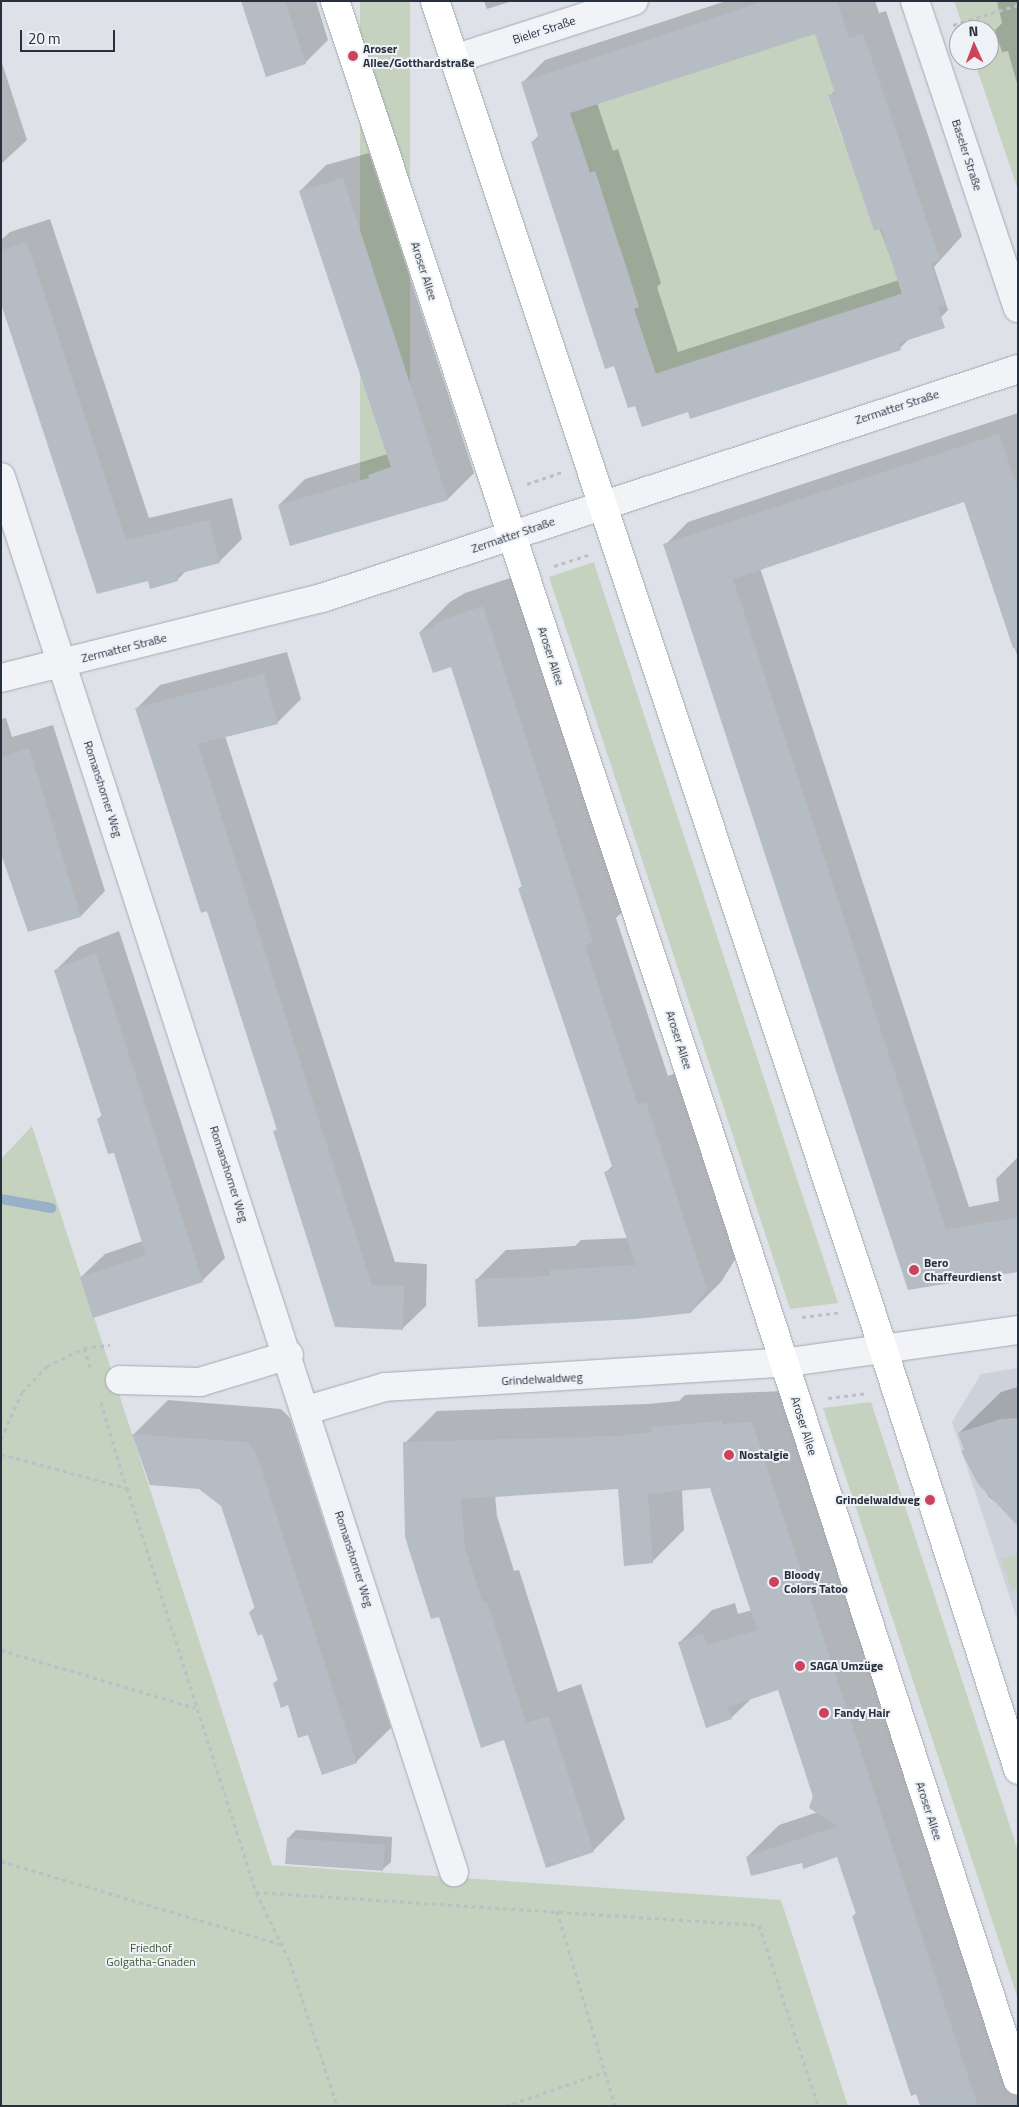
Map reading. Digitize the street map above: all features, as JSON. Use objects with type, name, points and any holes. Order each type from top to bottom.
[{"type":"main road","name":"Aroser Allee","points":[[335,1],[1018,2081]]},
{"type":"main road","points":[[435,1],[601,506],[884,1351],[1018,1770]]},
{"type":"street","name":"Bieler Straße","points":[[454,60],[634,1]]},
{"type":"street","name":"Baseler Straße","points":[[915,1],[1018,308]]},
{"type":"street","name":"Zermatter Straße","points":[[1,678],[322,598],[1018,369]]},
{"type":"street","name":"Romanshorner Weg","points":[[1,477],[289,1355],[454,1872]]},
{"type":"street","name":"Grindelwaldweg","points":[[306,1410],[385,1387],[783,1363],[884,1351],[1018,1330]]},
{"type":"street","points":[[120,1380],[200,1382],[289,1355]]},
{"type":"path","points":[[969,20],[1018,5]]},
{"type":"path","points":[[521,486],[564,471]]},
{"type":"path","points":[[547,568],[591,554]]},
{"type":"path","points":[[793,1318],[841,1312]]},
{"type":"path","points":[[1,1439],[22,1392],[47,1366],[84,1348],[110,1345]]},
{"type":"path","points":[[84,1348],[93,1376]]},
{"type":"path","points":[[820,1400],[867,1393]]},
{"type":"path","points":[[98,1395],[256,1892],[279,1944],[290,1962],[337,2106]]},
{"type":"path","points":[[1,1454],[126,1488]]},
{"type":"path","points":[[1,1650],[197,1708]]},
{"type":"path","points":[[1,1862],[279,1944]]},
{"type":"path","points":[[256,1892],[759,1925],[818,2106]]},
{"type":"path","points":[[557,1911],[615,2106]]},
{"type":"path","points":[[505,2106],[605,2072]]},
{"type":"shaded area","points":[[1018,1368],[1018,1622],[952,1422],[981,1374]]},
{"type":"green space","points":[[360,1],[410,1],[410,503],[360,503]]},
{"type":"green space","points":[[954,1],[1018,1],[1018,190],[977,70],[999,70],[999,20],[961,20]]},
{"type":"green space","points":[[819,32],[835,93],[828,96],[843,141],[851,139],[854,171],[874,231],[881,229],[906,292],[654,374],[634,309],[639,307],[620,247],[615,248],[605,219],[610,217],[595,171],[590,173],[575,128],[566,114]]},
{"type":"green space","points":[[594,562],[838,1303],[790,1309],[549,577]]},
{"type":"green space","name":"Friedhof Golgatha-Gnaden","points":[[32,1126],[272,1865],[781,1900],[848,2106],[1,2106],[1,1159]]},
{"type":"green space","points":[[871,1402],[1018,1851],[1018,1999],[823,1408]]},
{"type":"green space","points":[[1018,1554],[1018,1588],[1012,1590],[1001,1559]]},
{"type":"building","points":[[241,1],[285,1],[306,64],[266,77]]},
{"type":"building","points":[[764,1],[837,1],[849,38],[863,33],[940,260],[931,263],[945,305],[938,307],[945,328],[899,343],[901,350],[826,375],[690,419],[688,412],[642,427],[635,406],[628,408],[614,366],[605,369],[531,142],[539,139],[521,82]],"holes":[[[815,34],[835,93],[828,95],[874,231],[881,229],[902,294],[656,374],[634,309],[639,307],[595,171],[590,173],[570,113]]]},
{"type":"building","points":[[343,178],[448,500],[290,546],[278,505],[369,478],[368,475],[391,467],[299,191]]},
{"type":"building","points":[[27,242],[126,540],[209,520],[220,563],[177,574],[178,581],[150,589],[148,581],[97,594],[1,304],[1,250]]},
{"type":"building","points":[[999,434],[1018,490],[1018,647],[1013,648],[964,502],[733,579],[946,1229],[1018,1217],[1018,1272],[908,1290],[663,544]]},
{"type":"building","points":[[483,606],[593,942],[585,945],[638,1105],[646,1102],[707,1289],[691,1313],[636,1319],[478,1327],[475,1279],[550,1276],[550,1270],[636,1265],[604,1172],[613,1169],[518,888],[522,887],[451,667],[433,673],[419,632],[435,627],[433,623]]},
{"type":"building","points":[[264,674],[278,724],[198,744],[372,1285],[404,1286],[403,1330],[335,1327],[273,1131],[277,1130],[207,911],[201,913],[135,708]]},
{"type":"building","points":[[29,748],[81,917],[28,932],[1,854],[1,757]]},
{"type":"building","points":[[96,953],[203,1282],[93,1318],[80,1277],[146,1255],[114,1153],[108,1154],[97,1119],[102,1117],[54,970]]},
{"type":"building","points":[[1018,1418],[1018,1526],[978,1484],[961,1451],[964,1450],[958,1433],[1001,1419]]},
{"type":"building","points":[[722,1421],[722,1424],[752,1422],[978,2106],[920,2106],[916,2094],[911,2096],[852,1916],[856,1914],[837,1857],[803,1869],[802,1863],[751,1876],[746,1857],[838,1826],[809,1808],[813,1796],[778,1690],[728,1707],[732,1719],[706,1728],[678,1642],[703,1634],[707,1645],[757,1630],[710,1488],[648,1494],[653,1563],[624,1566],[618,1489],[461,1499],[465,1548],[483,1603],[487,1601],[526,1723],[549,1716],[594,1852],[546,1868],[504,1740],[481,1748],[439,1617],[431,1619],[405,1537],[403,1442],[614,1436],[652,1432],[651,1427]]},
{"type":"building","points":[[132,1434],[247,1442],[256,1452],[357,1763],[322,1775],[308,1735],[298,1738],[288,1705],[281,1708],[273,1683],[278,1681],[262,1634],[258,1636],[249,1612],[255,1609],[221,1506],[199,1489],[150,1485]]},
{"type":"building","points":[[287,1838],[385,1845],[383,1871],[285,1864]]},
{"type":"waterway","points":[[1,1199],[51,1208]]},
{"type":"place","name":"Aroser Allee/Gotthardstraße","points":[[353,56]]},
{"type":"place","name":"Bero Chaffeurdienst","points":[[914,1270]]},
{"type":"place","name":"Nostalgie","points":[[729,1455]]},
{"type":"place","name":"Grindelwaldweg","points":[[930,1500]]},
{"type":"place","name":"Bloody Colors Tatoo","points":[[774,1582]]},
{"type":"place","name":"SAGA Umzüge","points":[[800,1666]]},
{"type":"place","name":"Fandy Hair","points":[[824,1713]]}]
